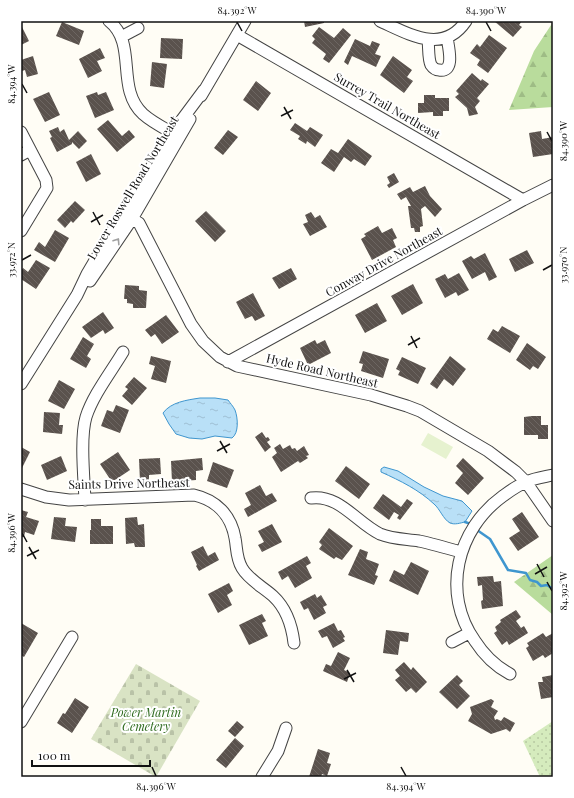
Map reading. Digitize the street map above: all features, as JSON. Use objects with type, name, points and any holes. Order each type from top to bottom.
[{"type":"street","points":[[108,21],[114,25],[121,37],[125,50],[127,80],[132,97],[143,114],[176,135]]},
{"type":"street","name":"Lower Roswell Road Northeast","points":[[21,384],[77,295],[94,277],[128,216],[245,21]]},
{"type":"street","points":[[380,21],[418,38],[428,40],[447,37],[453,34],[466,21]]},
{"type":"street","points":[[121,37],[138,28]]},
{"type":"street","name":"Surrey Trail Northeast","points":[[237,35],[523,200]]},
{"type":"street","points":[[428,40],[430,64],[434,69],[441,71],[449,66],[450,60],[447,37]]},
{"type":"street","points":[[21,132],[25,152],[46,180],[47,188],[21,231]]},
{"type":"street","name":"Conway Drive Northeast","points":[[228,362],[523,200],[553,186]]},
{"type":"street","name":"Hyde Road Northeast","points":[[128,216],[139,223],[191,324],[212,351],[228,362],[237,366],[371,395],[407,406],[426,414],[488,451],[516,472],[526,482],[553,521]]},
{"type":"street","points":[[85,500],[83,434],[85,422],[92,403],[123,352]]},
{"type":"street","points":[[510,674],[494,664],[485,655],[469,633],[463,620],[457,593],[457,577],[461,552],[474,526],[486,510],[509,492],[526,482],[553,475]]},
{"type":"street","name":"Saints Drive Northeast","points":[[21,489],[34,494],[53,498],[85,500],[194,495],[208,499],[220,507],[232,525],[237,555],[242,568],[251,579],[274,597],[282,607],[292,631],[294,643]]},
{"type":"street","points":[[311,498],[319,497],[334,502],[370,528],[382,534],[394,538],[420,541],[461,552]]},
{"type":"street","points":[[452,642],[469,633]]},
{"type":"street","points":[[21,722],[72,637]]},
{"type":"street","points":[[262,777],[278,751],[286,728]]},
{"type":"green space","points":[[553,22],[553,107],[509,110],[534,51]]},
{"type":"green space","points":[[428,433],[453,447],[446,459],[421,445]]},
{"type":"green space","points":[[553,555],[553,615],[514,582]]},
{"type":"green space","name":"Power Martin Cemetery","points":[[136,664],[200,701],[156,777],[91,739]]},
{"type":"green space","points":[[553,721],[553,777],[540,777],[523,741]]},
{"type":"water","points":[[200,398],[228,400],[235,410],[237,417],[237,429],[232,438],[215,436],[202,439],[189,438],[176,434],[163,413],[170,406]]},
{"type":"water","points":[[384,467],[398,471],[424,487],[443,496],[462,501],[472,511],[465,522],[456,524],[450,523],[445,519],[436,506],[422,494],[403,482],[381,472],[381,469]]},
{"type":"building","points":[[304,21],[324,21],[324,23],[305,27]]},
{"type":"building","points":[[494,21],[522,21],[519,25],[522,27],[513,37]]},
{"type":"building","points":[[62,22],[84,31],[79,45],[56,36]]},
{"type":"building","points":[[21,25],[29,41],[21,45]]},
{"type":"building","points":[[319,27],[334,38],[343,28],[351,35],[329,63],[323,59],[326,54],[312,43],[315,39],[312,36]]},
{"type":"building","points":[[489,35],[507,48],[488,73],[477,65],[480,60],[470,53],[477,44],[480,47]]},
{"type":"building","points":[[161,38],[183,39],[182,59],[160,58]]},
{"type":"building","points":[[355,39],[370,46],[372,41],[380,44],[375,54],[381,56],[376,67],[352,56],[348,65],[344,62]]},
{"type":"building","points":[[100,48],[105,58],[97,61],[102,71],[88,78],[79,59]]},
{"type":"building","points":[[33,56],[38,74],[27,77],[25,70],[22,71],[21,60]]},
{"type":"building","points":[[393,56],[412,70],[407,77],[413,81],[404,93],[380,75]]},
{"type":"building","points":[[152,62],[167,64],[164,88],[150,86]]},
{"type":"building","points":[[472,73],[481,81],[482,79],[489,84],[477,98],[480,101],[475,107],[478,114],[469,116],[467,108],[455,97],[459,94],[456,91]]},
{"type":"building","points":[[256,81],[271,93],[258,111],[243,100]]},
{"type":"building","points":[[49,92],[60,115],[45,122],[33,99]]},
{"type":"building","points":[[97,92],[98,95],[106,92],[114,110],[95,118],[86,96]]},
{"type":"building","points":[[424,95],[435,95],[435,98],[449,98],[449,111],[443,111],[443,116],[433,116],[433,112],[418,113],[418,103],[424,103]]},
{"type":"building","points":[[108,120],[122,136],[129,130],[135,137],[117,152],[97,129]]},
{"type":"building","points":[[295,123],[307,131],[310,127],[323,135],[315,147],[307,141],[306,144],[298,139],[300,136],[290,130]]},
{"type":"building","points":[[58,127],[60,132],[64,129],[69,140],[78,131],[87,141],[79,149],[72,142],[72,144],[57,152],[50,138],[52,137],[49,131]]},
{"type":"building","points":[[228,130],[238,137],[223,155],[214,148]]},
{"type":"building","points":[[541,131],[542,139],[553,137],[553,154],[533,157],[529,133]]},
{"type":"building","points":[[348,139],[372,156],[365,166],[354,159],[351,162],[344,157],[334,172],[321,163],[331,149],[338,153]]},
{"type":"building","points":[[91,154],[101,174],[86,182],[76,162]]},
{"type":"building","points":[[394,173],[399,182],[389,188],[387,185],[390,183],[387,177]]},
{"type":"building","points":[[425,186],[430,196],[442,209],[435,217],[425,206],[421,209],[423,226],[420,227],[420,232],[415,232],[414,228],[411,228],[408,206],[411,206],[406,197],[401,200],[397,194],[410,187],[413,192]]},
{"type":"building","points":[[75,201],[85,210],[73,223],[71,221],[65,228],[57,220]]},
{"type":"building","points":[[206,211],[226,231],[215,242],[195,221]]},
{"type":"building","points":[[311,212],[315,218],[320,215],[327,227],[310,236],[303,224],[308,222],[305,215]]},
{"type":"building","points":[[378,226],[382,233],[392,228],[397,238],[393,240],[396,247],[372,260],[361,239],[366,236],[364,234]]},
{"type":"building","points":[[55,230],[69,238],[55,262],[34,250],[39,242],[45,247]]},
{"type":"building","points":[[527,250],[534,263],[515,272],[509,259]]},
{"type":"building","points":[[485,253],[497,277],[489,281],[485,272],[472,279],[462,261],[471,256],[474,259]]},
{"type":"building","points":[[36,260],[50,268],[36,289],[21,279],[21,271],[23,268],[28,272]]},
{"type":"building","points":[[291,268],[297,279],[279,289],[272,278]]},
{"type":"building","points":[[459,273],[469,290],[458,296],[456,292],[445,298],[435,279],[445,274],[448,279]]},
{"type":"building","points":[[413,284],[423,303],[402,315],[391,296]]},
{"type":"building","points":[[125,285],[139,286],[139,290],[147,291],[146,308],[133,308],[133,304],[127,303],[127,299],[124,299]]},
{"type":"building","points":[[253,293],[265,316],[255,321],[252,316],[245,319],[236,302]]},
{"type":"building","points":[[377,303],[387,321],[365,333],[355,315]]},
{"type":"building","points":[[103,312],[114,328],[105,334],[103,330],[91,338],[82,327]]},
{"type":"building","points":[[166,315],[179,332],[162,344],[155,334],[151,337],[145,330]]},
{"type":"building","points":[[502,326],[520,336],[510,353],[487,339],[493,329],[498,332]]},
{"type":"building","points":[[83,337],[94,344],[87,356],[91,359],[86,368],[70,359]]},
{"type":"building","points":[[315,340],[317,344],[325,340],[331,353],[308,365],[300,348]]},
{"type":"building","points":[[527,343],[546,357],[538,369],[533,366],[530,370],[516,360]]},
{"type":"building","points":[[363,351],[389,359],[383,378],[361,371],[363,364],[359,363]]},
{"type":"building","points":[[151,356],[171,361],[166,383],[151,379],[155,366],[149,364]]},
{"type":"building","points":[[450,356],[466,369],[453,386],[444,379],[437,389],[430,384]]},
{"type":"building","points":[[402,357],[426,368],[418,384],[398,375],[400,371],[396,369]]},
{"type":"building","points":[[134,377],[147,388],[132,405],[122,396],[128,389],[125,387]]},
{"type":"building","points":[[59,380],[75,389],[64,409],[48,401]]},
{"type":"building","points":[[116,405],[129,410],[120,433],[101,426],[107,410],[113,412]]},
{"type":"building","points":[[44,412],[60,413],[59,425],[63,425],[62,434],[43,432]]},
{"type":"building","points":[[541,416],[541,425],[548,425],[548,439],[538,439],[538,435],[524,435],[524,417]]},
{"type":"building","points":[[262,432],[266,438],[268,437],[270,440],[267,442],[271,447],[265,452],[255,437]]},
{"type":"building","points":[[280,444],[283,449],[290,445],[292,449],[295,448],[297,451],[304,446],[309,455],[306,456],[308,458],[300,463],[298,461],[281,472],[272,457],[277,453],[274,448]]},
{"type":"building","points":[[21,447],[30,452],[21,470]]},
{"type":"building","points":[[118,452],[130,470],[112,482],[100,464]]},
{"type":"building","points":[[61,456],[67,471],[47,480],[41,465]]},
{"type":"building","points":[[160,458],[161,474],[149,475],[149,482],[140,482],[139,459]]},
{"type":"building","points":[[202,458],[203,470],[196,471],[196,480],[172,482],[171,461]]},
{"type":"building","points":[[463,458],[484,478],[468,495],[455,483],[463,473],[456,466]]},
{"type":"building","points":[[213,462],[234,470],[227,488],[207,481]]},
{"type":"building","points":[[346,466],[370,484],[359,499],[335,481]]},
{"type":"building","points":[[260,485],[266,496],[272,493],[277,501],[248,517],[244,509],[251,505],[245,493]]},
{"type":"building","points":[[383,494],[401,507],[407,499],[413,503],[400,520],[397,518],[399,515],[394,512],[389,520],[373,508]]},
{"type":"building","points":[[21,510],[28,512],[26,517],[39,521],[34,535],[25,532],[24,537],[21,537]]},
{"type":"building","points":[[522,512],[539,537],[518,551],[509,538],[520,531],[512,519]]},
{"type":"building","points":[[54,517],[66,518],[65,526],[77,527],[75,542],[51,539]]},
{"type":"building","points":[[137,517],[138,525],[144,524],[145,547],[135,547],[134,543],[126,544],[125,518]]},
{"type":"building","points":[[91,519],[101,519],[101,526],[113,526],[113,544],[90,544]]},
{"type":"building","points":[[272,524],[282,542],[262,552],[258,545],[264,542],[258,531]]},
{"type":"building","points":[[329,528],[353,546],[342,560],[336,557],[334,559],[319,549],[322,545],[319,542]]},
{"type":"building","points":[[203,546],[208,556],[215,552],[219,560],[199,571],[191,552]]},
{"type":"building","points":[[360,549],[368,552],[366,559],[379,564],[375,575],[378,576],[374,585],[348,575]]},
{"type":"building","points":[[307,556],[311,563],[306,566],[312,578],[295,588],[288,576],[282,580],[278,572]]},
{"type":"building","points":[[411,562],[429,571],[418,595],[389,581],[394,570],[404,575]]},
{"type":"building","points":[[493,576],[494,582],[501,581],[503,606],[482,609],[482,585],[478,586],[477,577]]},
{"type":"building","points":[[229,583],[233,591],[227,595],[232,605],[218,613],[208,594]]},
{"type":"building","points":[[315,594],[317,598],[321,595],[327,605],[323,607],[326,613],[314,620],[308,608],[304,610],[300,602]]},
{"type":"building","points":[[516,610],[521,617],[516,621],[521,628],[524,626],[528,633],[509,645],[507,641],[502,645],[494,633],[497,631],[495,627],[501,622],[500,620]]},
{"type":"building","points":[[262,614],[266,621],[262,623],[268,636],[249,645],[239,625]]},
{"type":"building","points":[[21,623],[38,633],[24,657],[21,655]]},
{"type":"building","points":[[334,623],[338,631],[341,630],[345,637],[343,638],[345,641],[333,648],[327,636],[322,638],[318,631]]},
{"type":"building","points":[[386,630],[409,633],[408,642],[400,641],[398,655],[383,653]]},
{"type":"building","points":[[543,633],[546,637],[553,633],[553,653],[545,658],[543,655],[533,661],[526,648],[529,646],[527,643]]},
{"type":"building","points":[[338,652],[350,658],[344,670],[350,673],[347,682],[323,671],[326,664],[331,666]]},
{"type":"building","points":[[404,662],[411,670],[413,667],[427,682],[416,693],[411,688],[406,692],[395,680],[400,676],[395,670]]},
{"type":"building","points":[[457,675],[463,681],[459,685],[470,696],[457,709],[439,692]]},
{"type":"building","points":[[553,675],[553,697],[541,699],[538,682],[543,682],[542,677]]},
{"type":"building","points":[[75,698],[89,707],[72,733],[57,723],[63,713],[65,714]]},
{"type":"building","points":[[491,699],[494,701],[491,707],[498,711],[494,717],[495,720],[497,719],[501,721],[504,717],[515,723],[510,732],[506,729],[491,734],[468,721],[472,714],[470,707]]},
{"type":"building","points":[[237,721],[244,727],[235,737],[228,731]]},
{"type":"building","points":[[235,738],[244,746],[226,768],[216,760]]},
{"type":"building","points":[[318,749],[330,753],[327,763],[331,764],[327,776],[322,774],[321,777],[309,777]]},
{"type":"waterway","points":[[477,530],[490,539],[508,570],[526,573],[530,580],[537,582],[541,586],[547,585],[553,589]]}]
